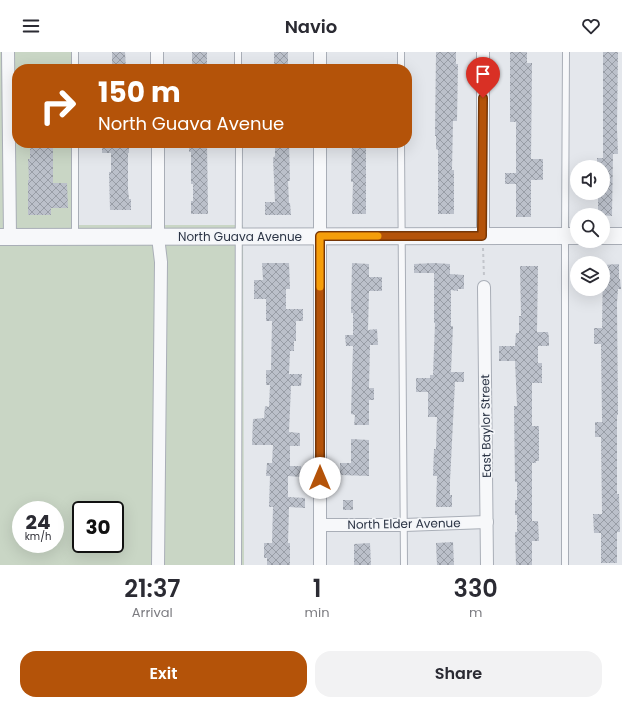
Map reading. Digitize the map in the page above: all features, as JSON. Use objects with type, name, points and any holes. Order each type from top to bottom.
[{"type":"street","points":[[5,236],[8,52]]},
{"type":"street","points":[[157,52],[157,64]]},
{"type":"street","points":[[320,52],[320,64]]},
{"type":"street","points":[[482,236],[483,52]]},
{"type":"street","points":[[158,148],[158,237],[160,262],[158,565]]},
{"type":"street","points":[[320,148],[320,565]]},
{"type":"street","name":"North Guava Avenue","points":[[5,236],[570,236]]},
{"type":"street","points":[[610,236],[622,236]]},
{"type":"street","name":"East Baylor Street","points":[[484,287],[487,565]]},
{"type":"street","name":"North Elder Avenue","points":[[320,525],[404,525],[487,522]]},
{"type":"lane","points":[[75,52],[75,64]]},
{"type":"lane","points":[[238,52],[238,64]]},
{"type":"lane","points":[[401,52],[401,64]]},
{"type":"lane","points":[[566,52],[570,208]]},
{"type":"lane","points":[[75,148],[75,237]]},
{"type":"lane","points":[[238,565],[239,148]]},
{"type":"lane","points":[[401,148],[404,565]]},
{"type":"lane","points":[[565,565],[571,248]]},
{"type":"path","points":[[482,236],[484,287]]},
{"type":"green space","points":[[0,52],[79,52],[79,64],[12,64],[12,148],[79,148],[79,225],[243,225],[244,565],[0,565]]},
{"type":"building","points":[[112,52],[125,52],[126,64],[112,64]]},
{"type":"building","points":[[192,52],[207,52],[207,64],[192,64]]},
{"type":"building","points":[[274,52],[288,52],[288,64],[274,64]]},
{"type":"building","points":[[436,52],[456,52],[456,64],[458,64],[457,121],[453,121],[452,170],[454,170],[454,214],[438,214],[438,150],[436,149],[435,136]]},
{"type":"building","points":[[510,52],[527,52],[527,63],[532,63],[531,159],[543,159],[543,180],[531,180],[531,217],[516,217],[516,184],[505,184],[505,173],[516,173],[516,122],[510,122]]},
{"type":"building","points":[[603,52],[618,52],[618,154],[613,154],[612,216],[610,216],[610,208],[598,208],[598,200],[610,200],[610,160],[597,160],[597,158],[603,158]]},
{"type":"building","points":[[30,148],[53,148],[53,183],[67,183],[68,208],[51,208],[51,215],[28,215],[28,159],[30,159]]},
{"type":"building","points":[[102,148],[129,148],[128,189],[129,199],[131,199],[131,210],[110,210],[109,172],[111,172],[111,153],[102,153]]},
{"type":"building","points":[[189,148],[207,148],[208,214],[191,214],[193,184],[191,184],[191,152],[189,152]]},
{"type":"building","points":[[275,148],[289,148],[290,181],[288,181],[291,215],[265,215],[265,202],[275,202],[273,158],[275,156]]},
{"type":"building","points":[[352,148],[366,148],[366,214],[352,214],[353,182],[351,182]]},
{"type":"building","points":[[262,263],[289,263],[290,289],[286,289],[286,309],[303,309],[303,321],[296,321],[296,341],[294,341],[294,351],[290,351],[289,374],[302,374],[301,386],[291,386],[289,432],[300,433],[300,446],[290,446],[290,466],[301,466],[301,477],[288,476],[288,497],[305,498],[305,508],[289,507],[288,543],[290,543],[290,565],[267,565],[267,558],[264,558],[264,543],[272,543],[273,507],[269,507],[270,476],[266,476],[267,463],[272,463],[273,445],[252,445],[253,419],[264,418],[265,406],[269,407],[270,385],[266,385],[266,370],[271,370],[272,321],[266,321],[266,299],[254,299],[254,280],[263,280]]},
{"type":"building","points":[[352,263],[369,264],[369,277],[382,277],[382,291],[369,291],[368,330],[377,329],[378,345],[370,345],[369,388],[374,388],[374,400],[369,400],[369,425],[354,425],[355,415],[351,414],[353,346],[346,346],[345,335],[353,335],[353,313],[351,313]]},
{"type":"building","points":[[414,264],[450,264],[450,274],[464,275],[464,289],[458,289],[458,291],[451,290],[451,326],[453,326],[451,372],[464,372],[464,382],[455,382],[450,481],[452,507],[436,507],[437,476],[433,476],[437,417],[428,417],[428,392],[416,392],[416,378],[430,378],[430,375],[433,375],[435,323],[434,273],[414,273]]},
{"type":"building","points":[[619,264],[621,289],[618,289],[617,303],[617,494],[619,494],[620,532],[617,532],[617,563],[601,563],[601,533],[594,533],[593,514],[602,514],[601,437],[595,437],[595,422],[602,422],[601,344],[594,344],[594,328],[602,328],[603,296],[610,296],[610,265]]},
{"type":"building","points":[[520,266],[538,266],[537,332],[548,332],[549,338],[549,346],[538,346],[538,363],[542,363],[542,383],[532,383],[532,426],[539,426],[539,461],[532,463],[532,521],[538,521],[539,541],[532,541],[532,565],[516,565],[515,532],[517,532],[517,515],[515,515],[515,500],[517,500],[517,482],[515,482],[514,406],[517,406],[515,361],[499,361],[499,346],[515,346],[516,333],[519,333],[519,316],[521,316]]},
{"type":"building","points":[[351,439],[369,440],[369,476],[340,475],[340,463],[351,463]]},
{"type":"building","points":[[343,500],[353,500],[353,510],[343,510]]},
{"type":"building","points":[[453,542],[454,565],[437,565],[436,543]]},
{"type":"building","points":[[370,543],[371,565],[354,565],[354,544]]},
{"type":"slow traffic","points":[[320,287],[320,236],[378,236]]},
{"type":"route","points":[[320,478],[320,236],[482,236],[483,98]]}]
